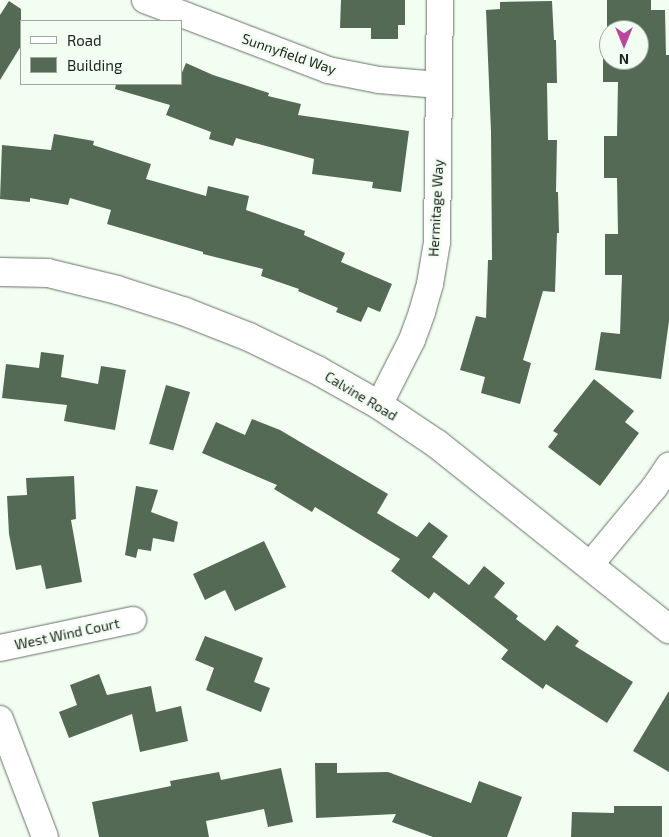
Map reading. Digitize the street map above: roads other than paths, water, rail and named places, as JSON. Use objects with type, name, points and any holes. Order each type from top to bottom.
[{"type":"street","name":"Sunnyfield Way","points":[[145,0],[328,70],[379,80],[439,85]]},
{"type":"street","name":"Hermitage Way","points":[[379,405],[412,340],[430,284],[437,242],[439,204],[440,0]]},
{"type":"street","name":"Calvine Road","points":[[0,272],[48,273],[117,290],[183,311],[249,337],[317,370],[379,405],[437,444],[669,629]]},
{"type":"street","points":[[590,565],[654,488],[669,466]]},
{"type":"street","name":"West Wind Court","points":[[0,648],[133,620]]},
{"type":"street","points":[[0,719],[45,837]]}]
